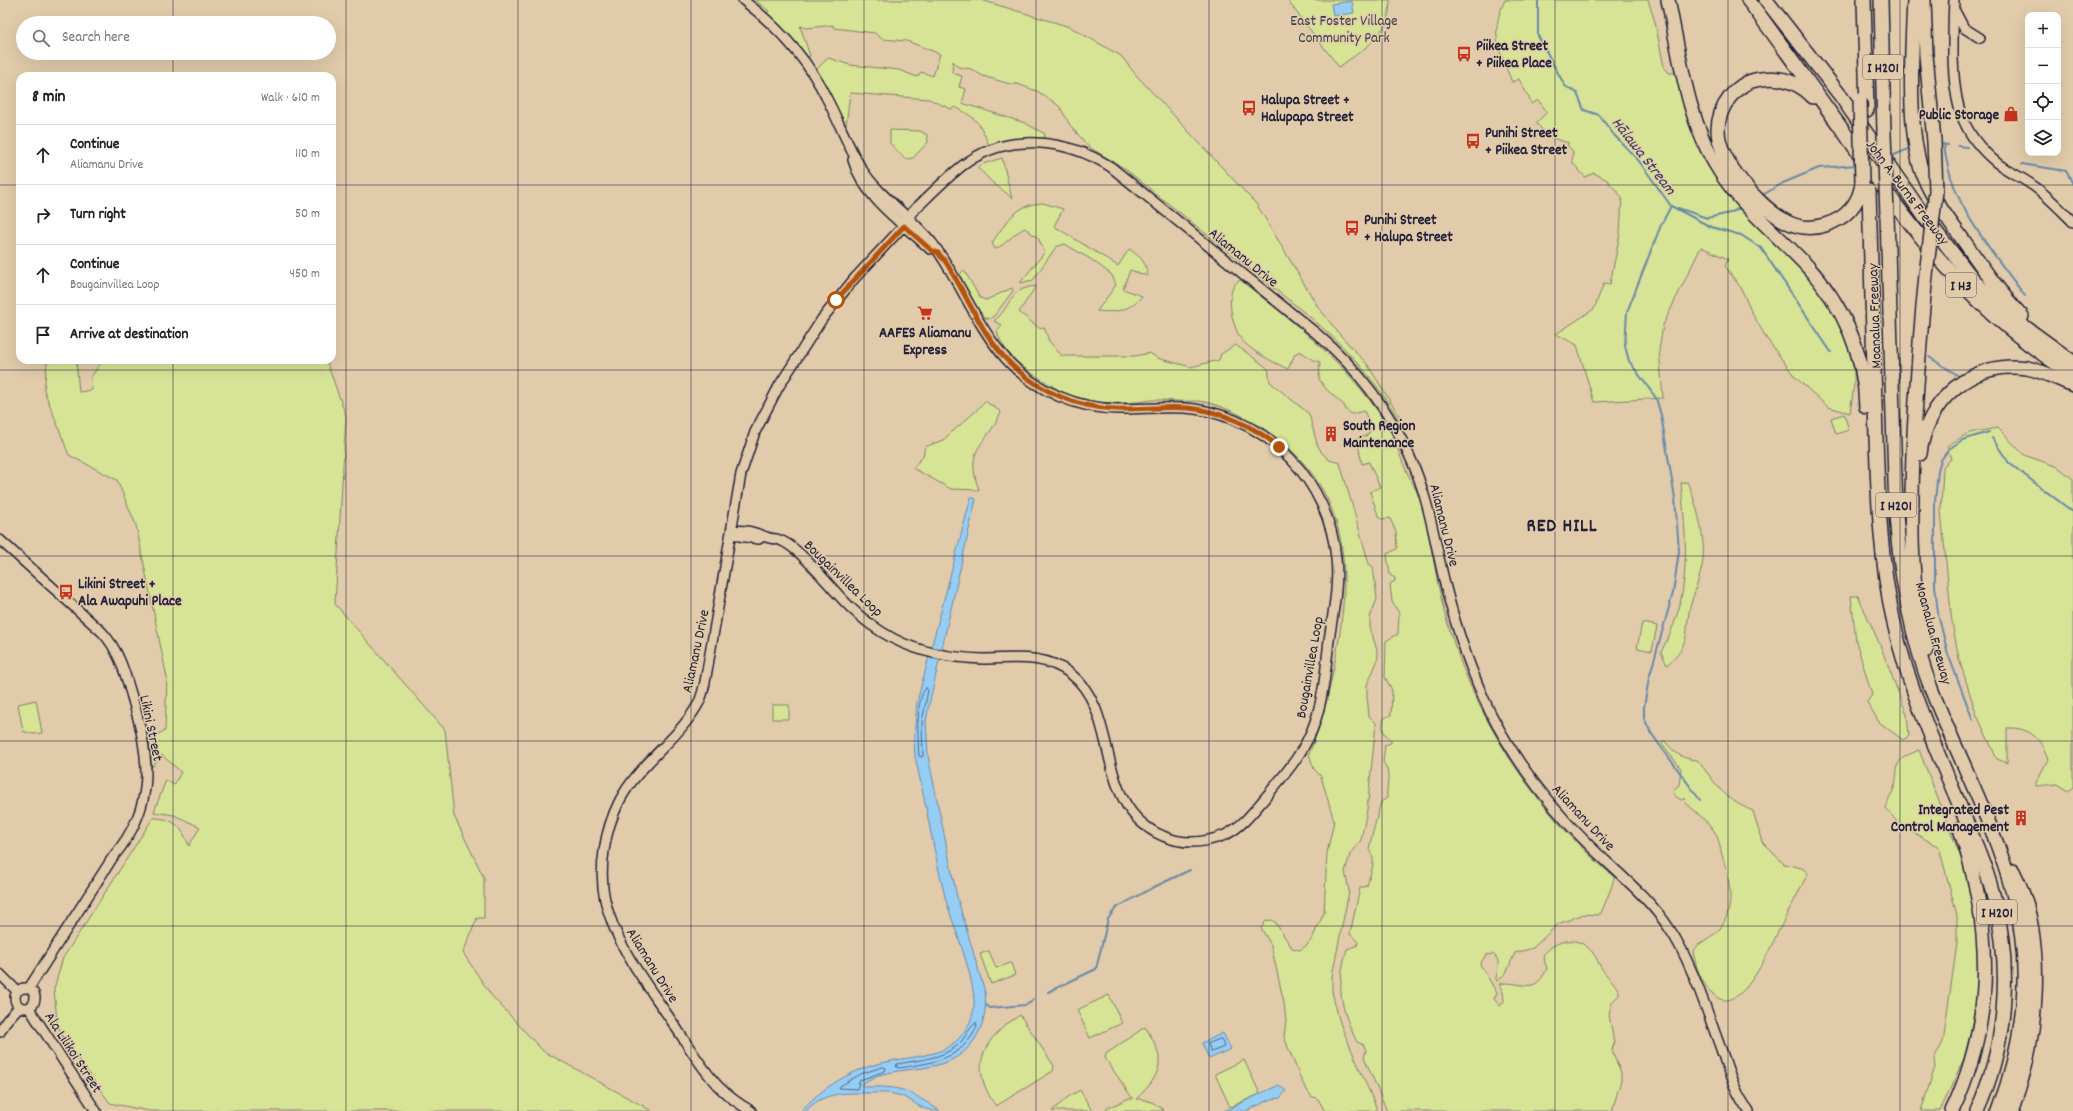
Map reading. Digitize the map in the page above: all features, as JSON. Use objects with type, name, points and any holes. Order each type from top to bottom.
[{"type":"highway","points":[[1668,0],[1687,87],[1699,130],[1719,170],[1744,193],[1782,219],[1799,226],[1821,226],[1836,221],[1850,210],[1866,186]]},
{"type":"highway","name":"John A. Burns Freeway","points":[[1748,0],[1872,172],[1935,256],[1973,297],[2014,333],[2073,374]]},
{"type":"highway","name":"John A. Burns Freeway","points":[[1766,0],[1840,95],[1880,155],[1926,219],[1976,283],[2014,319],[2073,361]]},
{"type":"highway","points":[[1776,0],[1794,24],[1840,95]]},
{"type":"highway","name":"Moanalua Freeway","points":[[1864,0],[1866,186],[1877,482],[1881,534],[1894,623],[1904,663],[1924,722],[1985,869],[1995,904],[2002,945],[2004,1001],[1998,1040],[1990,1076],[1977,1111]]},
{"type":"highway","name":"Moanalua Freeway","points":[[1881,0],[1896,514],[1902,575],[1906,600],[1922,660],[1932,690],[1993,834],[2015,898],[2021,936],[2024,972],[2020,1030],[2009,1083],[1998,1111]]},
{"type":"highway","points":[[1914,0],[1912,51],[1917,149],[1925,181],[1934,198],[1999,290],[2031,325],[2073,361]]},
{"type":"highway","points":[[1924,0],[1926,55],[1934,141],[1936,192],[1917,363],[1911,507],[1918,604],[1926,647],[1934,675],[1971,782]]},
{"type":"highway","points":[[1856,150],[1814,99],[1801,87],[1776,78],[1758,79],[1737,90],[1727,101],[1720,115],[1718,131],[1722,150],[1756,215],[1818,279],[1837,306],[1851,333],[1860,363],[1865,388],[1867,430],[1881,534]]},
{"type":"highway","points":[[1918,604],[1915,526],[1920,450],[1928,424],[1942,400],[1962,382],[1980,373],[1998,368],[2026,368],[2045,373],[2073,385]]},
{"type":"highway","points":[[1924,722],[1967,852],[1980,904],[1985,952],[1986,975],[1980,1027],[1970,1069],[1952,1111]]},
{"type":"highway","points":[[1993,834],[2021,886],[2029,917],[2034,966],[2035,1006],[2030,1044],[2022,1079],[2011,1111]]},
{"type":"street","name":"Bougainvillea Loop","points":[[731,531],[740,530],[761,533],[766,537],[783,542],[793,548],[864,620],[894,639],[925,651],[946,656],[982,659],[1031,658],[1057,665],[1072,675],[1084,688],[1093,703],[1118,786],[1125,803],[1137,818],[1151,830],[1167,838],[1185,843],[1213,839],[1231,832],[1246,820],[1294,763],[1311,734],[1322,691],[1337,570],[1332,533],[1317,494],[1297,465],[1272,441],[1240,422],[1206,411],[1188,408],[1098,408],[1069,400],[1045,389],[1018,371],[999,351],[977,317],[951,270],[938,253],[931,250],[907,223],[869,190],[857,175],[849,147],[827,98],[806,65],[779,31],[743,0]]},
{"type":"street","points":[[1954,3],[1964,28],[1980,38]]},
{"type":"street","points":[[1954,3],[1956,98],[1962,119],[1975,142],[1996,162],[2036,187],[2073,222]]},
{"type":"street","name":"Aliamanu Drive","points":[[751,1111],[727,1094],[712,1079],[627,954],[615,932],[604,898],[603,874],[607,837],[614,813],[627,788],[641,769],[684,725],[700,699],[708,666],[741,474],[755,432],[779,386],[836,300],[907,223],[911,213],[963,165],[976,157],[1016,144],[1031,142],[1058,144],[1086,153],[1111,167],[1325,341],[1353,370],[1383,409],[1410,458],[1428,507],[1448,594],[1461,641],[1470,666],[1492,714],[1519,761],[1551,804],[1587,843],[1644,896],[1674,935],[1709,1016],[1736,1090],[1749,1111]]},
{"type":"street","name":"Likini Street","points":[[0,540],[102,632],[113,646],[126,674],[146,755],[144,796],[135,825],[29,988]]},
{"type":"street","points":[[0,974],[17,991]]},
{"type":"street","points":[[23,987],[29,988],[34,993],[35,1000],[29,1008],[19,1007],[15,1001],[17,991],[23,987]]},
{"type":"street","points":[[0,1032],[7,1020],[19,1007]]},
{"type":"street","name":"Ala Lilikoi Street","points":[[29,1008],[96,1111]]},
{"type":"green space","points":[[755,0],[981,0],[1070,27],[1121,56],[1136,75],[1257,205],[1318,307],[1340,335],[1367,364],[1403,422],[1400,422],[1382,393],[1362,367],[1315,321],[1124,168],[1089,147],[1070,125],[1060,107],[1051,100],[1037,91],[1017,84],[1010,84],[983,76],[971,69],[958,67],[953,61],[952,73],[962,76],[959,87],[966,89],[962,103],[1025,123],[1045,134],[1044,138],[1014,139],[989,146],[981,127],[977,122],[955,107],[951,109],[929,99],[850,93],[846,125],[817,69],[828,58],[850,65],[899,70],[917,77],[921,72],[933,76],[940,54],[907,41],[882,39],[875,33],[834,28],[833,25],[807,28],[800,26],[810,56],[808,57],[767,13],[769,11]]},
{"type":"green space","name":"East Foster Village Community Park","points":[[1287,0],[1390,0],[1386,23],[1381,32],[1367,47],[1339,67]]},
{"type":"green space","points":[[1505,0],[1648,0],[1655,22],[1664,67],[1669,73],[1676,73],[1691,125],[1701,150],[1714,174],[1776,238],[1806,272],[1836,313],[1845,335],[1854,370],[1850,413],[1828,407],[1795,377],[1767,339],[1751,311],[1741,288],[1725,266],[1728,259],[1701,247],[1663,325],[1659,350],[1663,398],[1594,402],[1577,345],[1556,334],[1594,309],[1604,283],[1610,284],[1620,234],[1622,197],[1607,180],[1594,173],[1585,177],[1572,162],[1573,151],[1567,145],[1569,143],[1549,137],[1536,123],[1547,112],[1538,100],[1532,104],[1519,79],[1512,82],[1500,51],[1497,32],[1500,12]]},
{"type":"green space","points":[[890,130],[920,131],[927,135],[928,142],[913,158],[905,159],[890,143]]},
{"type":"green space","points":[[1002,158],[1012,199],[977,168],[983,164]]},
{"type":"green space","points":[[1043,203],[1063,209],[1054,226],[1118,266],[1129,249],[1140,257],[1146,267],[1148,276],[1130,270],[1123,289],[1142,296],[1132,305],[1122,310],[1110,312],[1097,311],[1116,285],[1112,275],[1092,260],[1065,244],[1056,247],[1033,280],[1020,283],[1045,252],[1038,238],[1025,228],[995,249],[992,243],[1007,222],[1018,211],[1033,204]]},
{"type":"green space","points":[[964,270],[980,298],[986,300],[1012,288],[1013,291],[993,317],[988,319],[980,315],[961,278],[960,274]]},
{"type":"green space","points":[[1240,280],[1303,331],[1343,369],[1361,389],[1392,434],[1403,464],[1422,504],[1444,611],[1456,649],[1471,687],[1488,723],[1532,790],[1557,821],[1584,850],[1614,877],[1611,889],[1601,913],[1598,915],[1584,914],[1558,924],[1533,948],[1515,953],[1506,973],[1497,981],[1498,963],[1493,954],[1486,955],[1480,964],[1497,993],[1494,999],[1500,1006],[1504,1001],[1503,992],[1499,984],[1507,983],[1526,986],[1537,983],[1547,969],[1543,955],[1555,945],[1561,942],[1574,941],[1587,947],[1596,956],[1606,975],[1619,991],[1619,995],[1612,1002],[1609,1014],[1614,1044],[1612,1050],[1621,1073],[1621,1080],[1612,1111],[1387,1111],[1364,1057],[1366,1051],[1364,1045],[1357,1042],[1351,1030],[1343,1007],[1341,986],[1347,949],[1357,946],[1358,942],[1350,934],[1360,888],[1367,886],[1373,865],[1373,858],[1369,849],[1381,802],[1387,798],[1388,775],[1386,766],[1383,762],[1385,745],[1391,743],[1391,740],[1384,733],[1383,725],[1384,718],[1391,715],[1392,690],[1385,677],[1386,641],[1398,634],[1399,613],[1392,602],[1390,584],[1395,581],[1395,578],[1390,575],[1387,554],[1397,549],[1396,532],[1390,518],[1381,519],[1377,512],[1370,492],[1380,487],[1369,462],[1362,464],[1357,439],[1366,436],[1372,429],[1364,411],[1352,414],[1346,410],[1344,405],[1326,389],[1319,379],[1320,362],[1313,360],[1300,351],[1295,354],[1288,369],[1250,348],[1241,339],[1232,317],[1230,299],[1235,285]]},
{"type":"green space","points":[[1036,286],[1019,312],[1039,328],[1044,327],[1049,341],[1062,356],[1135,356],[1150,353],[1157,358],[1191,367],[1219,360],[1221,354],[1235,345],[1266,367],[1268,369],[1270,382],[1309,414],[1317,444],[1322,453],[1329,460],[1340,463],[1369,564],[1373,567],[1377,599],[1370,617],[1370,627],[1378,654],[1377,662],[1367,685],[1369,716],[1376,723],[1367,810],[1361,840],[1350,854],[1345,872],[1349,891],[1332,976],[1332,992],[1340,1023],[1376,1107],[1376,1111],[1325,1111],[1318,1099],[1311,1096],[1302,1082],[1284,1037],[1286,1021],[1284,1003],[1271,945],[1261,928],[1266,921],[1271,920],[1275,922],[1292,948],[1300,950],[1312,939],[1324,913],[1327,853],[1334,821],[1321,776],[1314,769],[1309,754],[1325,709],[1335,662],[1344,597],[1344,567],[1340,537],[1332,509],[1318,483],[1299,458],[1266,430],[1232,411],[1214,404],[1199,401],[1150,400],[1128,403],[1111,403],[1086,400],[1061,391],[1024,367],[1012,357],[1003,345],[997,332],[1002,325],[994,321],[1000,316],[1015,295],[1027,288]]},
{"type":"green space","points":[[47,364],[76,364],[79,392],[92,390],[91,377],[100,364],[327,364],[346,416],[335,604],[445,730],[454,816],[484,878],[484,918],[477,918],[463,953],[491,995],[543,1051],[652,1111],[149,1111],[110,1103],[63,1038],[57,1021],[54,989],[63,958],[153,818],[160,818],[176,825],[180,829],[189,846],[200,827],[174,815],[154,812],[166,780],[174,785],[181,772],[162,755],[152,767],[149,738],[165,731],[167,678],[136,525],[117,480],[69,455],[44,390]]},
{"type":"green space","points":[[985,401],[1001,412],[975,455],[975,475],[979,490],[951,489],[913,468],[923,456],[925,447],[943,440],[976,411]]},
{"type":"green space","points":[[1844,414],[1849,430],[1836,434],[1831,418]]},
{"type":"green space","points":[[1998,428],[2024,455],[2058,467],[2073,479],[2073,787],[2068,791],[2057,784],[2036,786],[2036,783],[2048,759],[2038,740],[2029,732],[2015,728],[2007,728],[2007,763],[1997,759],[1976,713],[1959,659],[1952,622],[1941,511],[1943,467],[1951,459],[1947,446],[1969,433]]},
{"type":"green space","points":[[1687,482],[1700,523],[1703,557],[1701,571],[1690,607],[1684,644],[1667,665],[1661,652],[1677,615],[1684,582],[1684,516],[1681,483]]},
{"type":"green space","points":[[1851,596],[1858,596],[1880,645],[1907,715],[1909,736],[1903,740],[1879,722],[1867,702],[1872,695],[1856,641]]},
{"type":"green space","points":[[1642,623],[1657,626],[1652,651],[1637,648]]},
{"type":"green space","points":[[36,700],[42,733],[33,734],[23,731],[18,704]]},
{"type":"green space","points":[[772,705],[789,705],[789,719],[772,719]]},
{"type":"green space","points":[[1665,741],[1679,755],[1697,760],[1727,796],[1753,811],[1762,842],[1784,864],[1802,868],[1808,873],[1760,967],[1743,991],[1733,998],[1723,1000],[1709,990],[1700,974],[1693,951],[1697,946],[1719,930],[1729,909],[1729,882],[1719,841],[1710,825],[1686,803],[1685,798],[1681,800],[1674,795],[1673,790],[1679,785],[1681,769],[1662,743]]},
{"type":"green space","points":[[1919,750],[1970,881],[1980,946],[1976,1002],[1969,1038],[1964,1058],[1940,1111],[1921,1111],[1935,1067],[1934,1059],[1943,1042],[1957,944],[1957,915],[1939,847],[1900,825],[1886,809],[1887,803],[1894,788],[1898,764],[1904,757]]},
{"type":"green space","points":[[989,951],[996,968],[1011,963],[1015,975],[991,984],[980,954]]},
{"type":"green space","points":[[1109,995],[1122,1023],[1090,1038],[1077,1010]]},
{"type":"green space","points":[[1020,1015],[1054,1066],[1053,1071],[996,1106],[987,1092],[983,1079],[981,1066],[983,1055],[988,1044],[996,1034]]},
{"type":"green space","points":[[1145,1027],[1156,1048],[1159,1057],[1159,1065],[1157,1073],[1152,1081],[1136,1099],[1151,1102],[1164,1111],[1106,1111],[1106,1109],[1127,1099],[1133,1099],[1105,1058],[1106,1054]]},
{"type":"green space","points":[[1244,1060],[1260,1094],[1230,1107],[1215,1074]]},
{"type":"green space","points":[[1080,1090],[1092,1111],[1052,1111],[1068,1097]]},
{"type":"water","points":[[1352,1],[1354,13],[1333,16],[1331,4]]},
{"type":"water","points":[[971,497],[976,499],[926,722],[928,756],[957,897],[985,992],[986,1004],[983,1022],[975,1039],[963,1052],[950,1061],[935,1066],[890,1072],[875,1077],[862,1084],[864,1087],[888,1087],[905,1091],[920,1098],[940,1111],[922,1108],[904,1097],[890,1093],[850,1093],[827,1097],[819,1100],[806,1111],[801,1111],[826,1088],[856,1071],[884,1062],[920,1056],[942,1050],[962,1036],[973,1014],[974,995],[972,983],[946,901],[915,756],[914,738],[917,702]]},
{"type":"water","points":[[1223,1033],[1231,1049],[1209,1059],[1202,1043]]},
{"type":"water","points":[[1279,1085],[1286,1091],[1280,1098],[1272,1099],[1246,1111],[1224,1111]]},
{"type":"waterway","name":"Hālawa Stream","points":[[1538,0],[1538,36],[1565,86],[1577,93],[1584,110],[1599,115],[1614,135],[1639,161],[1671,206],[1711,227],[1741,235],[1761,248],[1831,352]]},
{"type":"waterway","points":[[1939,144],[1948,145]]},
{"type":"waterway","points":[[1944,144],[1954,187],[1963,206],[1986,243],[2025,296]]},
{"type":"waterway","points":[[1958,146],[1967,147]]},
{"type":"waterway","points":[[1890,157],[1910,148]]},
{"type":"waterway","points":[[2022,164],[2066,171],[2073,184]]},
{"type":"waterway","points":[[1761,196],[1783,183],[1819,168],[1857,165]]},
{"type":"waterway","points":[[1671,206],[1661,225],[1627,312],[1625,346],[1629,361],[1656,398],[1661,415],[1675,498],[1679,551],[1673,593],[1649,678],[1644,707],[1644,718],[1651,733],[1700,800]]},
{"type":"waterway","points":[[1678,208],[1707,218],[1730,213],[1742,207]]},
{"type":"waterway","points":[[1929,357],[1962,378]]},
{"type":"waterway","points":[[1973,720],[1948,654],[1938,614],[1935,585],[1935,502],[1938,470],[1941,460],[1949,449],[1962,440],[1989,432]]},
{"type":"waterway","points":[[1992,438],[2009,463],[2073,512]]},
{"type":"waterway","points":[[1048,992],[1096,969],[1108,919],[1116,908],[1152,888],[1190,870]]},
{"type":"waterway","points":[[986,1005],[990,1008],[1025,1005],[1030,1003],[1033,999]]},
{"type":"place","name":"Piikea Street + Piikea Place","points":[[1464,54]]},
{"type":"place","name":"Halupa Street + Halupapa Street","points":[[1249,108]]},
{"type":"place","name":"Public Storage","points":[[2011,114]]},
{"type":"place","name":"Punihi Street + Piikea Street","points":[[1473,141]]},
{"type":"place","name":"Punihi Street + Halupa Street","points":[[1352,228]]},
{"type":"place","name":"AAFES Aliamanu Express","points":[[925,313]]},
{"type":"place","name":"South Region Maintenance","points":[[1331,434]]},
{"type":"place","name":"Likini Street + Ala Awapuhi Place","points":[[66,592]]},
{"type":"place","name":"Integrated Pest Control Management","points":[[2021,818]]},
{"type":"district","name":"RED HILL","points":[[1562,524]]},
{"type":"route","points":[[836,300],[904,226],[931,250],[938,253],[945,261],[983,328],[1007,361],[1022,374],[1045,389],[1069,400],[1098,408],[1188,408],[1218,414],[1253,429],[1279,447]]}]
